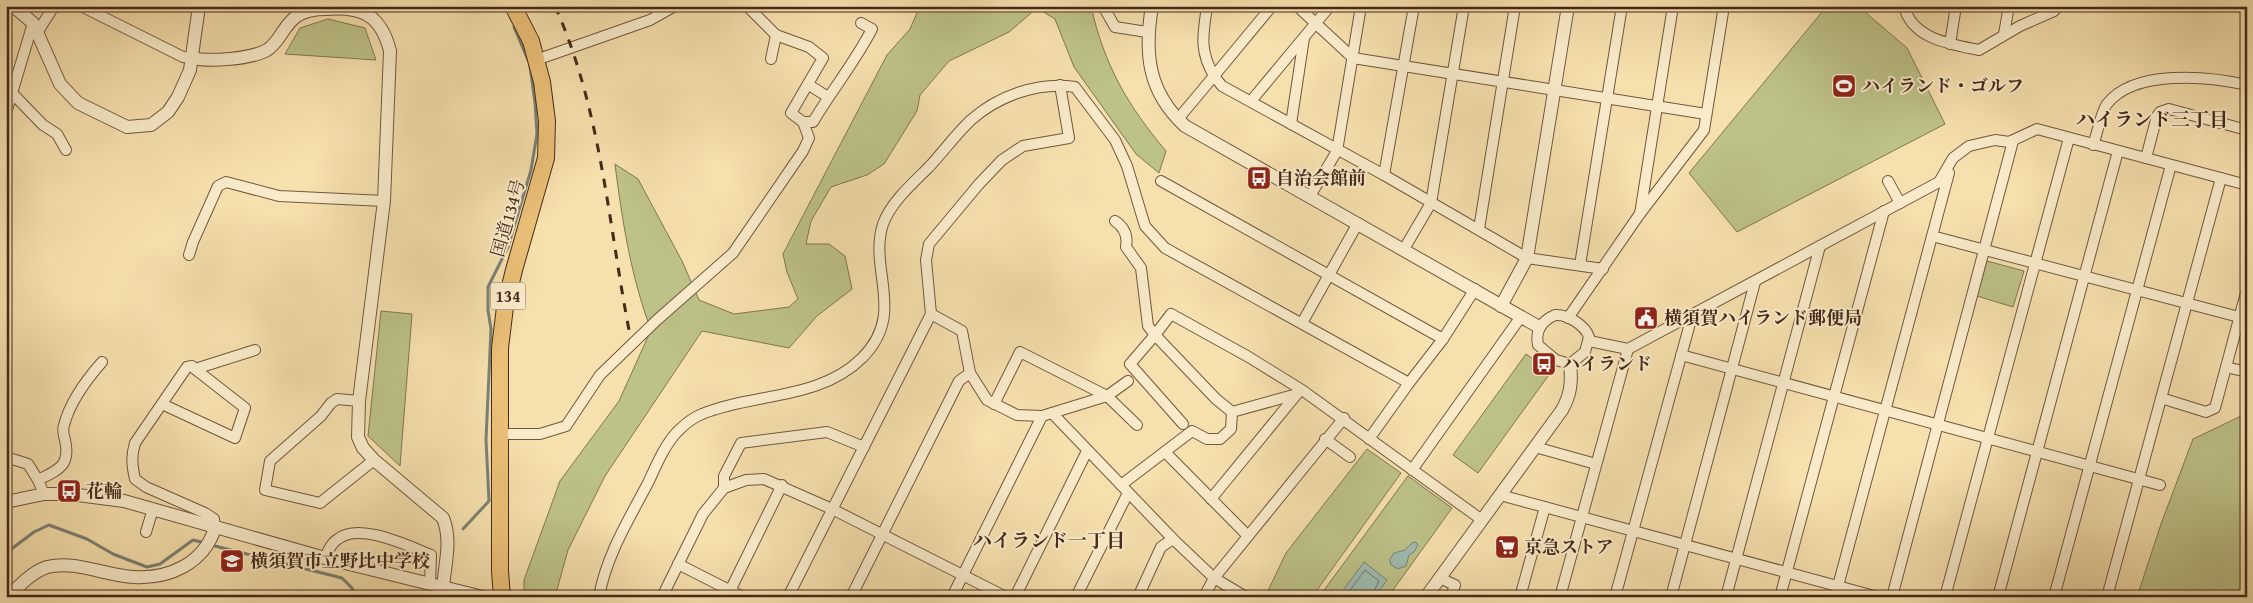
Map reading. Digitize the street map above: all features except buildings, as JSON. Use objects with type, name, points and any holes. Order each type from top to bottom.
[{"type":"highway","name":"国道134号","points":[[502,597],[500,571],[500,348],[505,307],[546,158],[546,121],[542,82],[531,41],[513,6]]},
{"type":"street","points":[[13,6],[35,28],[60,84],[78,103],[127,127],[151,125],[168,112],[187,78],[192,58],[199,6]]},
{"type":"street","points":[[6,113],[35,28],[54,6]]},
{"type":"street","points":[[81,6],[183,57],[205,60],[252,56],[267,50],[296,16],[310,10],[359,8],[375,19],[386,35],[390,51],[384,201],[359,401],[358,436],[363,448],[374,460],[444,518],[448,544],[436,585]]},
{"type":"street","points":[[536,60],[650,20],[675,6]]},
{"type":"street","points":[[747,6],[776,35],[809,47],[824,58],[791,114],[803,122],[813,122],[828,96],[857,57],[872,29],[861,23]]},
{"type":"street","points":[[1102,6],[1115,27],[1147,32]]},
{"type":"street","points":[[1152,6],[1147,32],[1148,56],[1153,80],[1166,105],[1185,126],[1475,289],[1520,318],[1539,327]]},
{"type":"street","points":[[1207,6],[1202,48],[1205,60],[1222,86],[1337,151],[1384,175],[1527,258],[1603,269]]},
{"type":"street","points":[[1178,120],[1272,6]]},
{"type":"street","points":[[1297,6],[1353,58],[1706,114]]},
{"type":"street","points":[[1251,101],[1330,6]]},
{"type":"street","points":[[1310,196],[1337,151],[1361,6]]},
{"type":"street","points":[[1384,175],[1414,6]]},
{"type":"street","points":[[1404,249],[1431,203],[1464,6]]},
{"type":"street","points":[[1479,229],[1515,6]]},
{"type":"street","points":[[1500,306],[1527,258],[1568,6]]},
{"type":"street","points":[[1580,265],[1622,6]]},
{"type":"street","points":[[1640,215],[1673,6]]},
{"type":"street","points":[[1568,318],[1640,215],[1704,130],[1724,6]]},
{"type":"street","points":[[1904,6],[1909,21],[1938,42],[1979,50],[2004,34],[2054,12],[2058,6]]},
{"type":"street","points":[[1950,44],[1956,6]]},
{"type":"street","points":[[2004,34],[2008,6]]},
{"type":"street","points":[[771,59],[776,35]]},
{"type":"street","points":[[1291,124],[1304,36]]},
{"type":"street","points":[[2093,145],[2106,105],[2127,87],[2190,76],[2247,84]]},
{"type":"street","points":[[809,85],[828,96]]},
{"type":"street","points":[[788,597],[931,314],[926,260],[929,244],[1002,160],[1023,146],[1069,138],[1060,85]]},
{"type":"street","points":[[599,597],[602,579],[612,555],[663,452],[677,432],[700,414],[721,407],[784,395],[833,378],[863,357],[878,337],[884,315],[885,294],[880,246],[883,224],[893,207],[971,120],[995,104],[1034,87],[1060,85],[1075,87],[1115,140],[1127,166],[1145,226],[1165,248],[1409,383]]},
{"type":"street","points":[[13,94],[43,125],[57,134],[66,150]]},
{"type":"street","points":[[2146,158],[2158,116],[2160,112],[2168,109],[2247,130]]},
{"type":"street","points":[[500,434],[540,434],[566,426],[600,375],[657,320],[733,253],[803,152],[809,138],[803,122]]},
{"type":"street","points":[[1589,341],[1628,349],[1939,182],[1953,158],[1969,146],[1995,140],[2013,141],[2037,129],[2247,185]]},
{"type":"street","points":[[1944,597],[2069,138]]},
{"type":"street","points":[[1892,597],[2013,141]]},
{"type":"street","points":[[1998,597],[2118,151]]},
{"type":"street","points":[[1835,597],[1953,158]]},
{"type":"street","points":[[2054,597],[2170,165]]},
{"type":"street","points":[[2108,597],[2221,178]]},
{"type":"street","points":[[1161,181],[1443,339]]},
{"type":"street","points":[[1888,181],[1900,203]]},
{"type":"street","points":[[189,255],[218,186],[226,182],[279,196],[384,201]]},
{"type":"street","points":[[1780,597],[1884,211]]},
{"type":"street","points":[[1115,221],[1123,226],[1128,241],[1126,248],[1141,268],[1148,326],[1216,399],[1232,412]]},
{"type":"street","points":[[1302,324],[1358,223]]},
{"type":"street","points":[[1932,236],[2238,318]]},
{"type":"street","points":[[1726,597],[1820,246]]},
{"type":"street","points":[[1671,597],[1755,282]]},
{"type":"street","points":[[1369,439],[1443,339],[1475,289]]},
{"type":"street","points":[[2161,398],[2206,412],[2215,408],[2247,289]]},
{"type":"street","points":[[931,314],[962,331],[970,373],[987,400],[1017,416],[1047,414],[1107,396],[1128,381]]},
{"type":"street","points":[[1183,424],[1130,364],[1171,314],[1247,356],[1300,392],[1344,418],[1369,439],[1482,520]]},
{"type":"street","points":[[1555,315],[1568,318],[1586,330],[1589,341],[1585,352],[1570,364],[1556,360],[1540,347],[1537,341],[1539,327],[1543,322],[1555,315]]},
{"type":"street","points":[[1615,597],[1692,316]]},
{"type":"street","points":[[1412,470],[1520,318]]},
{"type":"street","points":[[1560,597],[1628,349]]},
{"type":"street","points":[[196,369],[254,350]]},
{"type":"street","points":[[994,404],[1020,352],[1107,396],[1137,425]]},
{"type":"street","points":[[1681,355],[2160,485]]},
{"type":"street","points":[[38,480],[61,468],[65,462],[67,448],[63,427],[81,390],[102,362]]},
{"type":"street","points":[[1426,597],[1562,410],[1569,396],[1572,383],[1570,364]]},
{"type":"street","points":[[8,597],[26,579],[47,568],[74,566],[133,578],[156,577],[176,572],[192,563],[211,538],[214,519],[205,513],[146,487],[135,479],[132,462],[135,443],[187,367],[192,366],[245,408],[235,438],[162,404]]},
{"type":"street","points":[[2226,367],[2247,372]]},
{"type":"street","points":[[852,597],[959,381],[970,373]]},
{"type":"street","points":[[1232,412],[1300,392]]},
{"type":"street","points":[[1211,499],[1300,392]]},
{"type":"street","points":[[359,401],[337,398],[321,416],[277,453],[270,461],[265,490],[320,503],[374,460]]},
{"type":"street","points":[[1076,597],[1124,489],[1165,452],[1192,431],[1207,439],[1220,439],[1231,429],[1232,412]]},
{"type":"street","points":[[1047,414],[1172,539],[1214,578],[1246,597]]},
{"type":"street","points":[[952,597],[1047,414]]},
{"type":"street","points":[[1204,597],[1214,578],[1325,439],[1344,418]]},
{"type":"street","points":[[724,488],[724,476],[741,443],[827,432],[864,447]]},
{"type":"street","points":[[1325,439],[1350,457]]},
{"type":"street","points":[[1535,447],[1596,464]]},
{"type":"street","points":[[1015,597],[1087,452]]},
{"type":"street","points":[[1165,452],[1248,536]]},
{"type":"street","points":[[6,457],[28,464],[44,494]]},
{"type":"street","points":[[662,597],[703,514],[724,488],[746,480],[764,479],[782,485],[832,509],[1006,597]]},
{"type":"street","points":[[729,594],[782,485]]},
{"type":"street","points":[[6,502],[44,494],[70,494],[124,501],[153,510],[211,538],[324,558],[483,597]]},
{"type":"street","points":[[1500,495],[1878,597]]},
{"type":"street","points":[[1520,597],[1545,507]]},
{"type":"street","points":[[146,532],[153,510]]},
{"type":"street","points":[[324,558],[331,545],[338,538],[354,532],[367,533],[431,554],[436,585]]},
{"type":"street","points":[[1138,597],[1161,547],[1172,539]]},
{"type":"street","points":[[678,564],[729,594],[743,597]]},
{"type":"street","points":[[1444,580],[1455,585],[1451,597]]},
{"type":"green space","points":[[920,6],[1091,6],[1103,47],[1119,84],[1140,118],[1166,151],[1159,173],[1136,154],[1074,67],[1055,19],[1037,8],[1009,32],[949,61],[920,95],[917,111],[884,164],[867,175],[831,187],[811,221],[806,244],[829,244],[845,256],[852,289],[817,316],[789,348],[702,331],[605,476],[568,550],[555,597],[524,597],[524,580],[560,481],[619,401],[651,330],[638,290],[628,248],[615,164],[638,179],[682,261],[699,300],[734,314],[789,307],[798,299],[787,272],[783,254],[887,55],[910,29]]},
{"type":"green space","name":"ハイランド・ゴルフ","points":[[1827,6],[1858,6],[1907,48],[1945,124],[1737,232],[1689,173]]},
{"type":"green space","points":[[328,19],[365,28],[376,60],[285,54],[300,28]]},
{"type":"green space","points":[[1987,261],[2024,271],[2013,307],[1977,296]]},
{"type":"green space","points":[[381,311],[412,314],[400,466],[368,436]]},
{"type":"green space","points":[[1526,354],[1551,372],[1478,473],[1453,455]]},
{"type":"green space","points":[[2247,416],[2247,597],[2137,597],[2161,524],[2193,439],[2239,417]]},
{"type":"green space","points":[[1367,449],[1401,473],[1312,597],[1269,597],[1266,595],[1286,553]]},
{"type":"green space","points":[[1408,476],[1452,508],[1388,597],[1319,597]]},
{"type":"water","points":[[1416,542],[1418,545],[1414,552],[1409,555],[1406,566],[1398,569],[1391,565],[1390,559],[1394,553],[1405,550],[1412,543]]},
{"type":"water","points":[[1364,562],[1387,580],[1375,597],[1338,597]]},
{"type":"waterway","points":[[514,27],[528,60]]},
{"type":"waterway","points":[[463,529],[489,501],[486,440],[491,329],[488,310],[488,287],[508,247],[531,170],[537,134],[530,66]]},
{"type":"waterway","points":[[6,553],[34,532],[49,525],[87,539],[113,554],[147,567],[160,564],[193,540],[205,543]]},
{"type":"waterway","points":[[211,545],[342,578],[352,588],[355,597]]},
{"type":"railway","points":[[555,6],[571,45],[593,125],[629,330]]},
{"type":"place","name":"ハイランド・ゴルフ","points":[[1844,86]]},
{"type":"place","name":"自治会館前","points":[[1259,178]]},
{"type":"place","name":"横須賀ハイランド郵便局","points":[[1646,318]]},
{"type":"place","name":"ハイランド","points":[[1544,364]]},
{"type":"place","name":"花輪","points":[[69,491]]},
{"type":"place","name":"京急ストア","points":[[1507,547]]},
{"type":"place","name":"横須賀市立野比中学校","points":[[232,561]]},
{"type":"district","name":"ハイランド三丁目","points":[[2152,119]]},
{"type":"district","name":"ハイランド一丁目","points":[[1049,540]]}]
